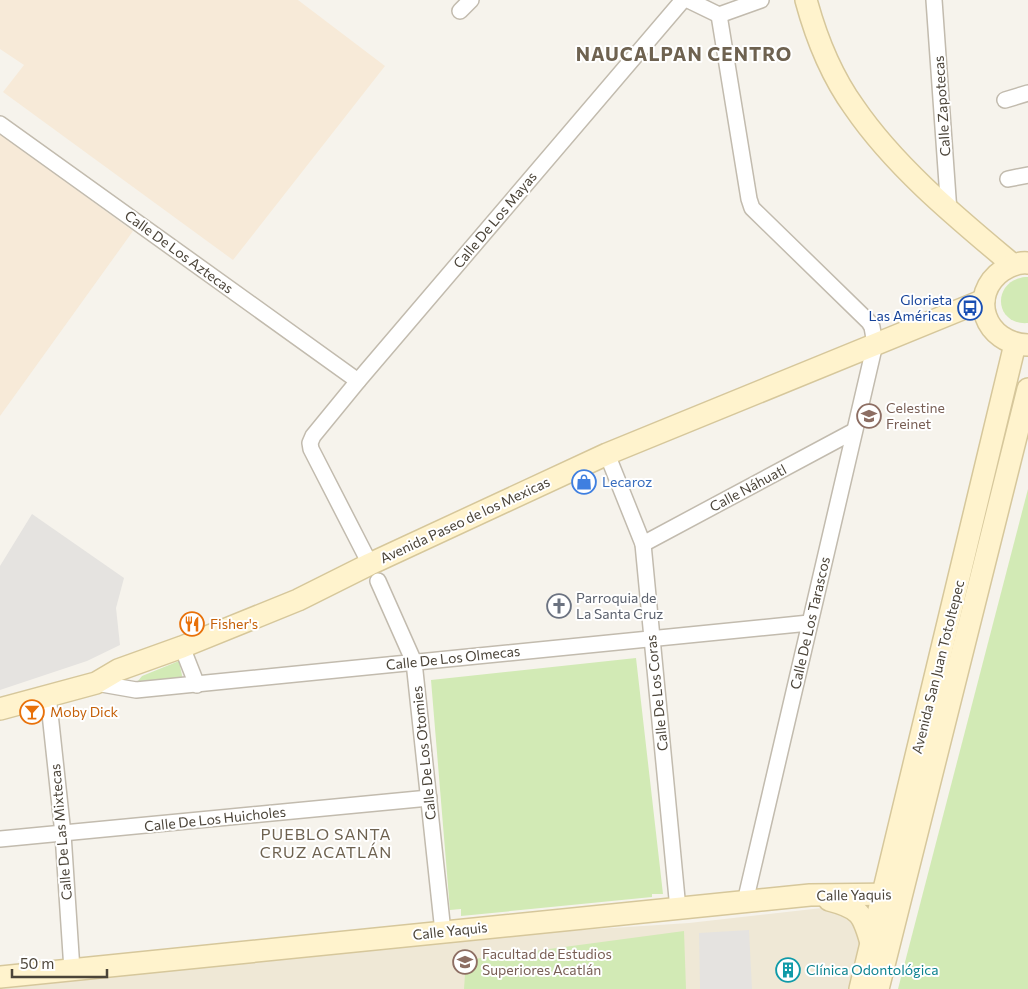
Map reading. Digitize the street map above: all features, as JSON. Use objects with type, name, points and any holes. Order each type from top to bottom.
[{"type":"main road","points":[[806,0],[812,23],[829,63],[853,106],[881,142],[949,212],[1012,268],[990,282],[984,300],[985,315],[991,328],[1002,338],[1022,345]]},
{"type":"main road","name":"Avenida Paseo de los Mexicas","points":[[0,708],[96,683],[118,670],[182,647],[298,600],[374,573],[607,454],[984,300]]},
{"type":"main road","name":"Avenida San Juan Totoltepec","points":[[878,989],[892,894],[1022,345]]},
{"type":"main road","name":"Avenida San Juan Totoltepec","points":[[860,989],[871,943],[892,894],[1025,413],[1028,389]]},
{"type":"main road","name":"Calle Yaquis","points":[[0,977],[810,895],[892,894]]},
{"type":"main road","points":[[810,895],[844,904],[854,909],[864,921],[871,943]]},
{"type":"street","points":[[460,11],[472,0]]},
{"type":"street","name":"Calle De Los Mayas","points":[[310,443],[313,436],[358,381],[683,0]]},
{"type":"street","points":[[688,0],[719,15],[761,0]]},
{"type":"street","name":"Calle Zapotecas","points":[[934,0],[949,212]]},
{"type":"street","points":[[719,15],[752,208],[870,322],[876,344]]},
{"type":"street","points":[[1005,100],[1028,93]]},
{"type":"street","name":"Calle De Los Aztecas","points":[[0,124],[358,381]]},
{"type":"street","points":[[1008,179],[1028,175]]},
{"type":"street","name":"Calle De Los Tarascos","points":[[745,902],[854,431],[876,344]]},
{"type":"street","name":"Calle Náhuatl","points":[[643,544],[854,431]]},
{"type":"street","name":"Calle De Los Otomies","points":[[310,443],[311,449],[374,573],[414,662],[443,932]]},
{"type":"street","name":"Calle De Los Coras","points":[[607,454],[643,544],[678,909]]},
{"type":"street","name":"Calle De Los Olmecas","points":[[96,683],[136,690],[197,685],[809,623]]},
{"type":"street","points":[[182,647],[197,685]]},
{"type":"street","name":"Calle De Las Mixtecas","points":[[48,695],[63,834],[72,970]]},
{"type":"street","name":"Calle De Los Huicholes","points":[[0,839],[429,798]]},
{"type":"shaded area","points":[[0,0],[298,0],[385,66],[233,260],[3,92],[24,65],[0,49]]},
{"type":"shaded area","points":[[0,134],[133,231],[0,416]]},
{"type":"shaded area","points":[[32,514],[124,578],[116,608],[120,645],[87,661],[0,690],[0,566]]},
{"type":"shaded area","name":"Facultad de Estudios Superiores Acatlán","points":[[831,907],[849,916],[862,941],[851,989],[0,989],[441,939],[689,923]]},
{"type":"shaded area","points":[[749,930],[752,989],[700,989],[699,933]]},
{"type":"green space","points":[[1028,277],[1028,323],[1017,322],[1008,318],[1003,311],[1001,303],[1002,294],[1006,286],[1014,280]]},
{"type":"green space","points":[[1028,489],[1028,989],[898,989]]},
{"type":"green space","points":[[636,658],[663,894],[652,894],[652,897],[461,916],[461,909],[450,910],[431,680]]},
{"type":"green space","points":[[179,661],[183,680],[171,684],[138,681],[142,676]]},
{"type":"green space","points":[[684,931],[686,989],[464,989],[466,960]]},
{"type":"place","name":"Glorieta Las Américas","points":[[970,308]]},
{"type":"place","name":"Celestine Freinet","points":[[869,416]]},
{"type":"place","name":"Lecaroz","points":[[584,482]]},
{"type":"place","name":"Parroquia de La Santa Cruz","points":[[559,606]]},
{"type":"place","name":"Fisher's","points":[[192,624]]},
{"type":"place","name":"Moby Dick","points":[[32,712]]},
{"type":"place","name":"Facultad de Estudios Superiores Acatlán","points":[[465,962]]},
{"type":"place","name":"Clínica Odontológica","points":[[788,970]]},
{"type":"district","name":"NAUCALPAN CENTRO","points":[[684,54]]},
{"type":"district","name":"PUEBLO SANTA CRUZ ACATLÁN","points":[[326,843]]}]
